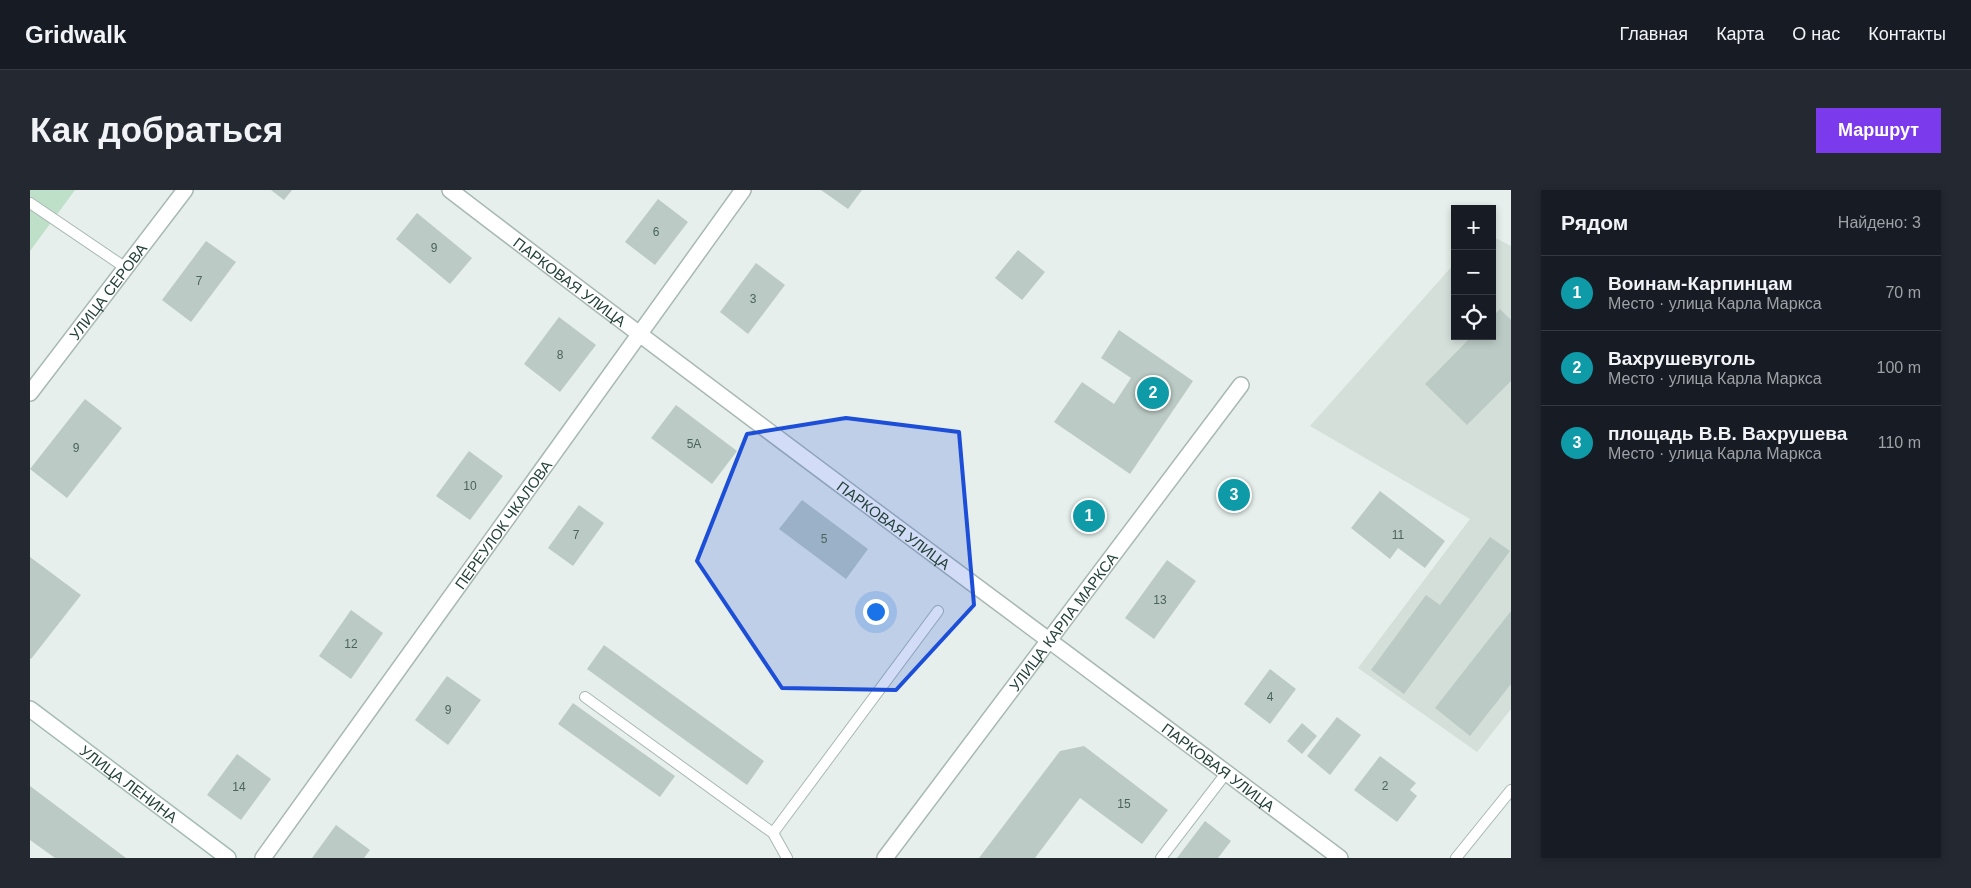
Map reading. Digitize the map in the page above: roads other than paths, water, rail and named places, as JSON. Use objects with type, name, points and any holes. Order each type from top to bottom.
[{"type":"street","name":"УЛИЦА СЕРОВА","points":[[30,394],[185,190]]},
{"type":"street","name":"ПАРКОВАЯ УЛИЦА","points":[[450,190],[638,335],[1049,639],[1340,858]]},
{"type":"street","name":"ПЕРЕУЛОК ЧКАЛОВА","points":[[263,858],[742,190]]},
{"type":"street","name":"УЛИЦА КАРЛА МАРКСА","points":[[884,858],[1241,385]]},
{"type":"street","name":"УЛИЦА ЛЕНИНА","points":[[30,709],[228,858]]},
{"type":"lane","points":[[30,203],[126,268]]},
{"type":"lane","points":[[772,834],[938,611]]},
{"type":"lane","points":[[585,697],[772,834],[787,858]]},
{"type":"lane","points":[[1161,858],[1227,772]]},
{"type":"lane","points":[[1456,858],[1511,790]]},
{"type":"place","name":"Вахрушевуголь","points":[[1153,393]]},
{"type":"place","name":"площадь В.В. Вахрушева","points":[[1234,495]]},
{"type":"place","name":"Воинам-Карпинцам","points":[[1089,516]]}]
